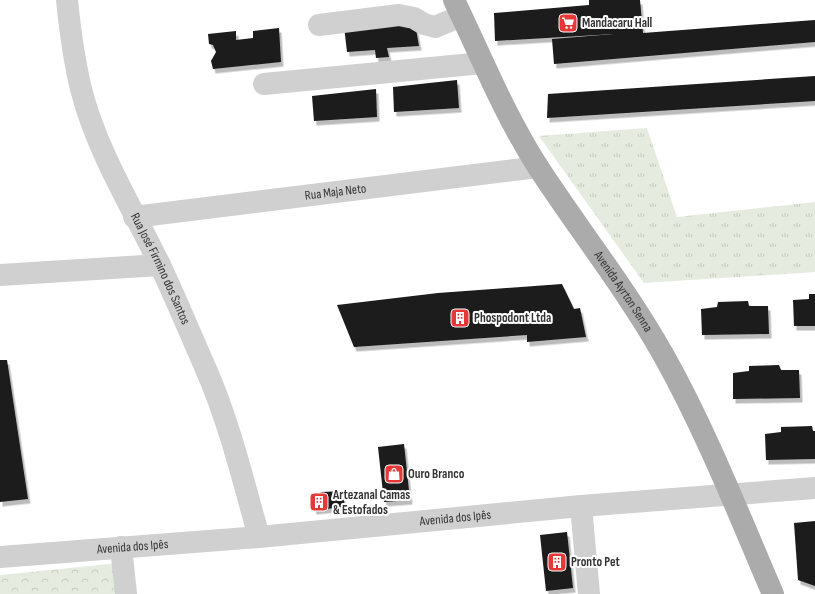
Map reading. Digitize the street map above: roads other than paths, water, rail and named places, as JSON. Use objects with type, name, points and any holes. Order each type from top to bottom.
[{"type":"main road","name":"Avenida Ayrton Senna","points":[[457,8],[516,131],[538,167],[664,356],[690,407],[773,594]]},
{"type":"street","name":"Rua José Firmino dos Santos","points":[[66,0],[73,50],[81,90],[94,128],[134,217],[160,265],[206,370],[233,444],[259,537]]},
{"type":"street","points":[[319,25],[399,15],[414,18],[424,24],[435,27],[457,8]]},
{"type":"street","points":[[264,84],[483,62]]},
{"type":"street","name":"Rua Maja Neto","points":[[134,217],[538,167]]},
{"type":"street","points":[[0,275],[160,265]]},
{"type":"street","name":"Avenida dos Ipês","points":[[0,557],[259,537],[581,506],[815,488]]},
{"type":"street","points":[[581,506],[589,594]]},
{"type":"street","points":[[121,547],[126,594]]},
{"type":"place","name":"Mandacaru Hall","points":[[568,23]]},
{"type":"place","name":"Phospodont Ltda","points":[[460,318]]},
{"type":"place","name":"Ouro Branco","points":[[394,474]]},
{"type":"place","name":"Artezanal Camas & Estofados","points":[[319,502]]},
{"type":"place","name":"Pronto Pet","points":[[557,562]]}]
